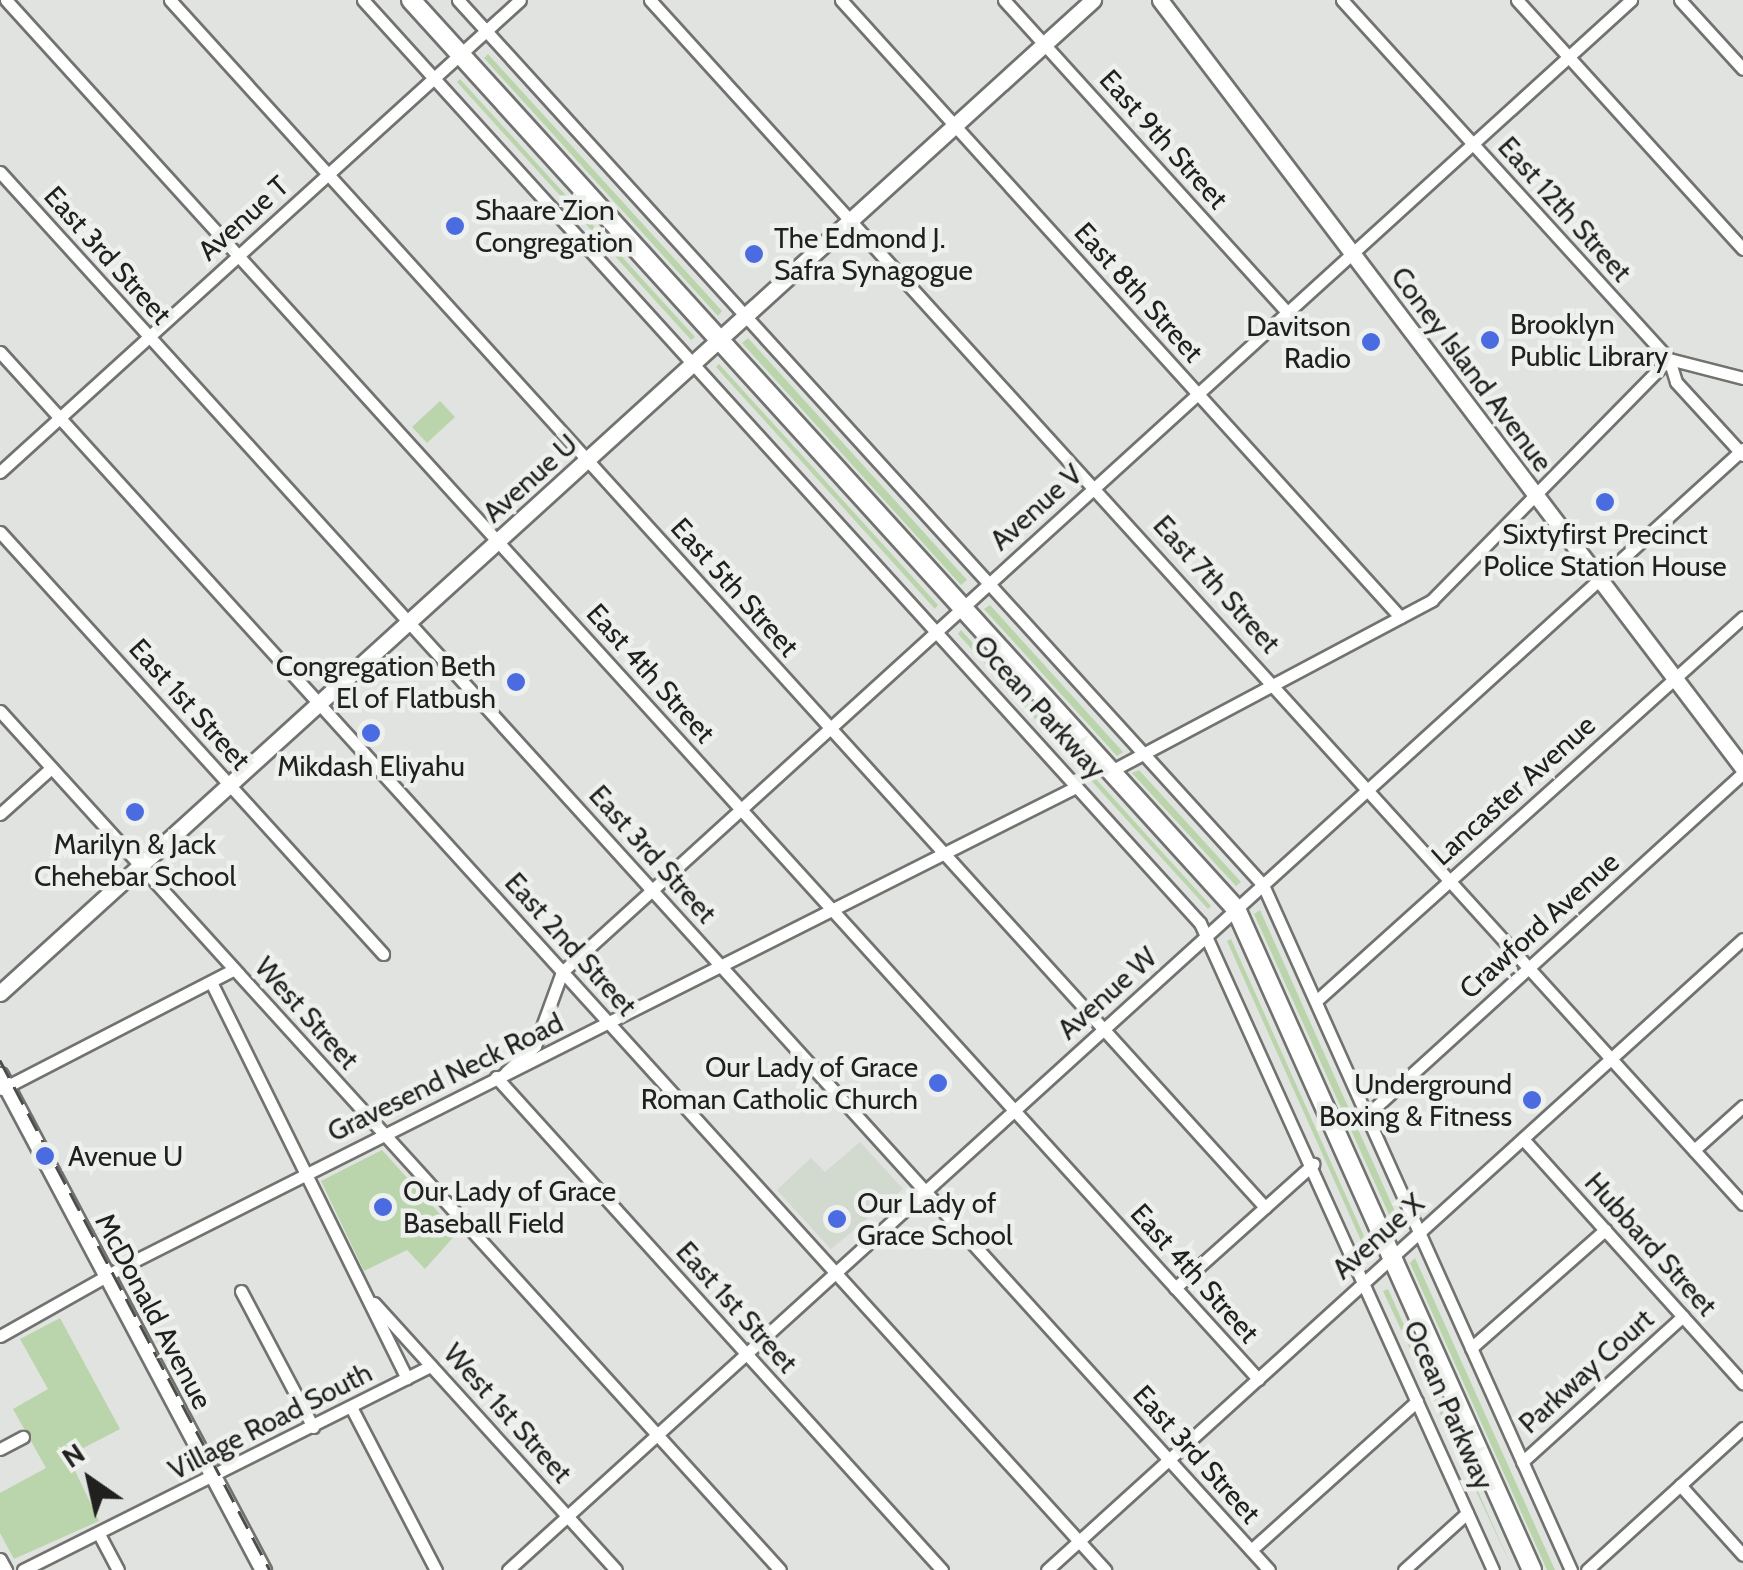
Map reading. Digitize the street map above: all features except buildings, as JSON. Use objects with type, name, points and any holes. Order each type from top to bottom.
[{"type":"main road","name":"Ocean Parkway","points":[[411,0],[1236,909],[1532,1570]]},
{"type":"main road","name":"Avenue U","points":[[0,992],[1093,0]]},
{"type":"main road","name":"Coney Island Avenue","points":[[1160,0],[1743,770]]},
{"type":"main road","name":"McDonald Avenue","points":[[2,1084],[109,1276],[263,1570]]},
{"type":"street","name":"East 4th Street","points":[[6,0],[1258,1379]]},
{"type":"street","name":"East 5th Street","points":[[170,0],[1264,1207]]},
{"type":"street","name":"Ocean Parkway","points":[[363,0],[1208,936],[1493,1570]]},
{"type":"street","name":"Ocean Parkway","points":[[458,0],[1262,886],[1571,1570]]},
{"type":"street","name":"Avenue T","points":[[0,472],[520,0]]},
{"type":"street","name":"East 7th Street","points":[[650,0],[1096,486],[1743,1204]]},
{"type":"street","name":"East 8th Street","points":[[841,0],[1400,617]]},
{"type":"street","name":"East 9th Street","points":[[1004,0],[1287,312]]},
{"type":"street","name":"East 12th Street","points":[[1342,0],[1669,359],[1676,382],[1742,452]]},
{"type":"street","points":[[1518,0],[1743,249]]},
{"type":"street","name":"Avenue V","points":[[501,1075],[535,1046],[562,972],[1632,0]]},
{"type":"street","points":[[1680,0],[1743,69]]},
{"type":"street","name":"East 3rd Street","points":[[0,172],[1269,1570]]},
{"type":"street","name":"East 2nd Street","points":[[0,352],[1105,1570]]},
{"type":"street","points":[[1110,771],[1432,600],[1669,359],[1743,378]]},
{"type":"street","name":"Avenue W","points":[[508,1570],[1742,452]]},
{"type":"street","name":"East 1st Street","points":[[0,532],[384,954]]},
{"type":"street","name":"Lancaster Avenue","points":[[1316,1001],[1743,617]]},
{"type":"street","name":"West Street","points":[[0,711],[780,1570]]},
{"type":"street","points":[[0,814],[52,768]]},
{"type":"street","name":"Crawford Avenue","points":[[1368,1114],[1743,770]]},
{"type":"street","name":"Gravesend Neck Road","points":[[0,1336],[305,1174],[1076,787]]},
{"type":"street","name":"Avenue X","points":[[1048,1570],[1743,939]]},
{"type":"street","points":[[2,1084],[234,969]]},
{"type":"street","points":[[211,982],[407,1378]]},
{"type":"street","name":"East 1st Street","points":[[501,1075],[942,1570]]},
{"type":"street","points":[[1694,1150],[1743,1106]]},
{"type":"street","name":"Hubbard Street","points":[[1523,1139],[1743,1382]]},
{"type":"street","points":[[1176,1288],[1313,1164]]},
{"type":"street","points":[[1471,1348],[1605,1230]]},
{"type":"street","name":"West 1st Street","points":[[362,1290],[616,1570]]},
{"type":"street","points":[[240,1291],[313,1427]]},
{"type":"street","name":"Parkway Court","points":[[1522,1462],[1683,1316]]},
{"type":"street","name":"Village Road South","points":[[22,1570],[100,1536],[431,1366]]},
{"type":"street","points":[[1251,1550],[1417,1401]]},
{"type":"street","points":[[351,1407],[436,1570]]},
{"type":"street","points":[[1587,1570],[1743,1428]]},
{"type":"street","points":[[0,1449],[23,1436]]},
{"type":"street","points":[[1680,1485],[1743,1554]]},
{"type":"street","points":[[1404,1570],[1468,1513]]},
{"type":"street","points":[[100,1536],[118,1570]]},
{"type":"street","points":[[0,1559],[6,1570]]},
{"type":"shaded area","name":"Our Lady of Grace School","points":[[860,1142],[903,1189],[831,1249],[777,1190],[811,1158],[825,1172]]},
{"type":"green space","points":[[488,54],[722,311],[718,316],[484,58]]},
{"type":"green space","points":[[460,79],[695,337],[691,340],[457,82]]},
{"type":"green space","points":[[748,338],[967,580],[961,585],[742,343]]},
{"type":"green space","points":[[719,364],[938,605],[935,609],[716,367]]},
{"type":"green space","points":[[440,401],[455,417],[427,443],[412,427]]},
{"type":"green space","points":[[990,605],[1123,752],[1117,756],[984,609]]},
{"type":"green space","points":[[961,630],[1211,906],[1208,909],[958,634]]},
{"type":"green space","points":[[1139,770],[1241,882],[1236,886],[1132,773]]},
{"type":"green space","points":[[1260,910],[1401,1225],[1396,1230],[1254,914]]},
{"type":"green space","points":[[1231,939],[1372,1254],[1368,1256],[1227,941]]},
{"type":"green space","name":"Our Lady of Grace Baseball Field","points":[[382,1150],[457,1233],[425,1269],[407,1250],[364,1271],[321,1181]]},
{"type":"green space","points":[[1415,1258],[1555,1570],[1547,1570],[1410,1263]]},
{"type":"green space","points":[[1388,1289],[1513,1570],[1383,1291]]},
{"type":"green space","points":[[60,1318],[120,1429],[68,1456],[99,1521],[14,1559],[0,1533],[0,1493],[46,1468],[13,1409],[48,1389],[20,1339]]},
{"type":"railway","points":[[0,1060],[270,1570]]},
{"type":"place","name":"Shaare Zion Congregation","points":[[455,226]]},
{"type":"place","name":"The Edmond J. Safra Synagogue","points":[[754,254]]},
{"type":"place","name":"Brooklyn Public Library","points":[[1490,340]]},
{"type":"place","name":"Davitson Radio","points":[[1371,342]]},
{"type":"place","name":"Sixtyfirst Precinct Police Station House","points":[[1605,502]]},
{"type":"place","name":"Congregation Beth El of Flatbush","points":[[516,682]]},
{"type":"place","name":"Mikdash Eliyahu","points":[[371,733]]},
{"type":"place","name":"Marilyn & Jack Chehebar School","points":[[135,812]]},
{"type":"place","name":"Our Lady of Grace Roman Catholic Church","points":[[938,1083]]},
{"type":"place","name":"Underground Boxing & Fitness","points":[[1532,1100]]},
{"type":"place","name":"Avenue U","points":[[45,1156]]},
{"type":"place","name":"Our Lady of Grace Baseball Field","points":[[383,1207]]},
{"type":"place","name":"Our Lady of Grace School","points":[[837,1219]]}]
